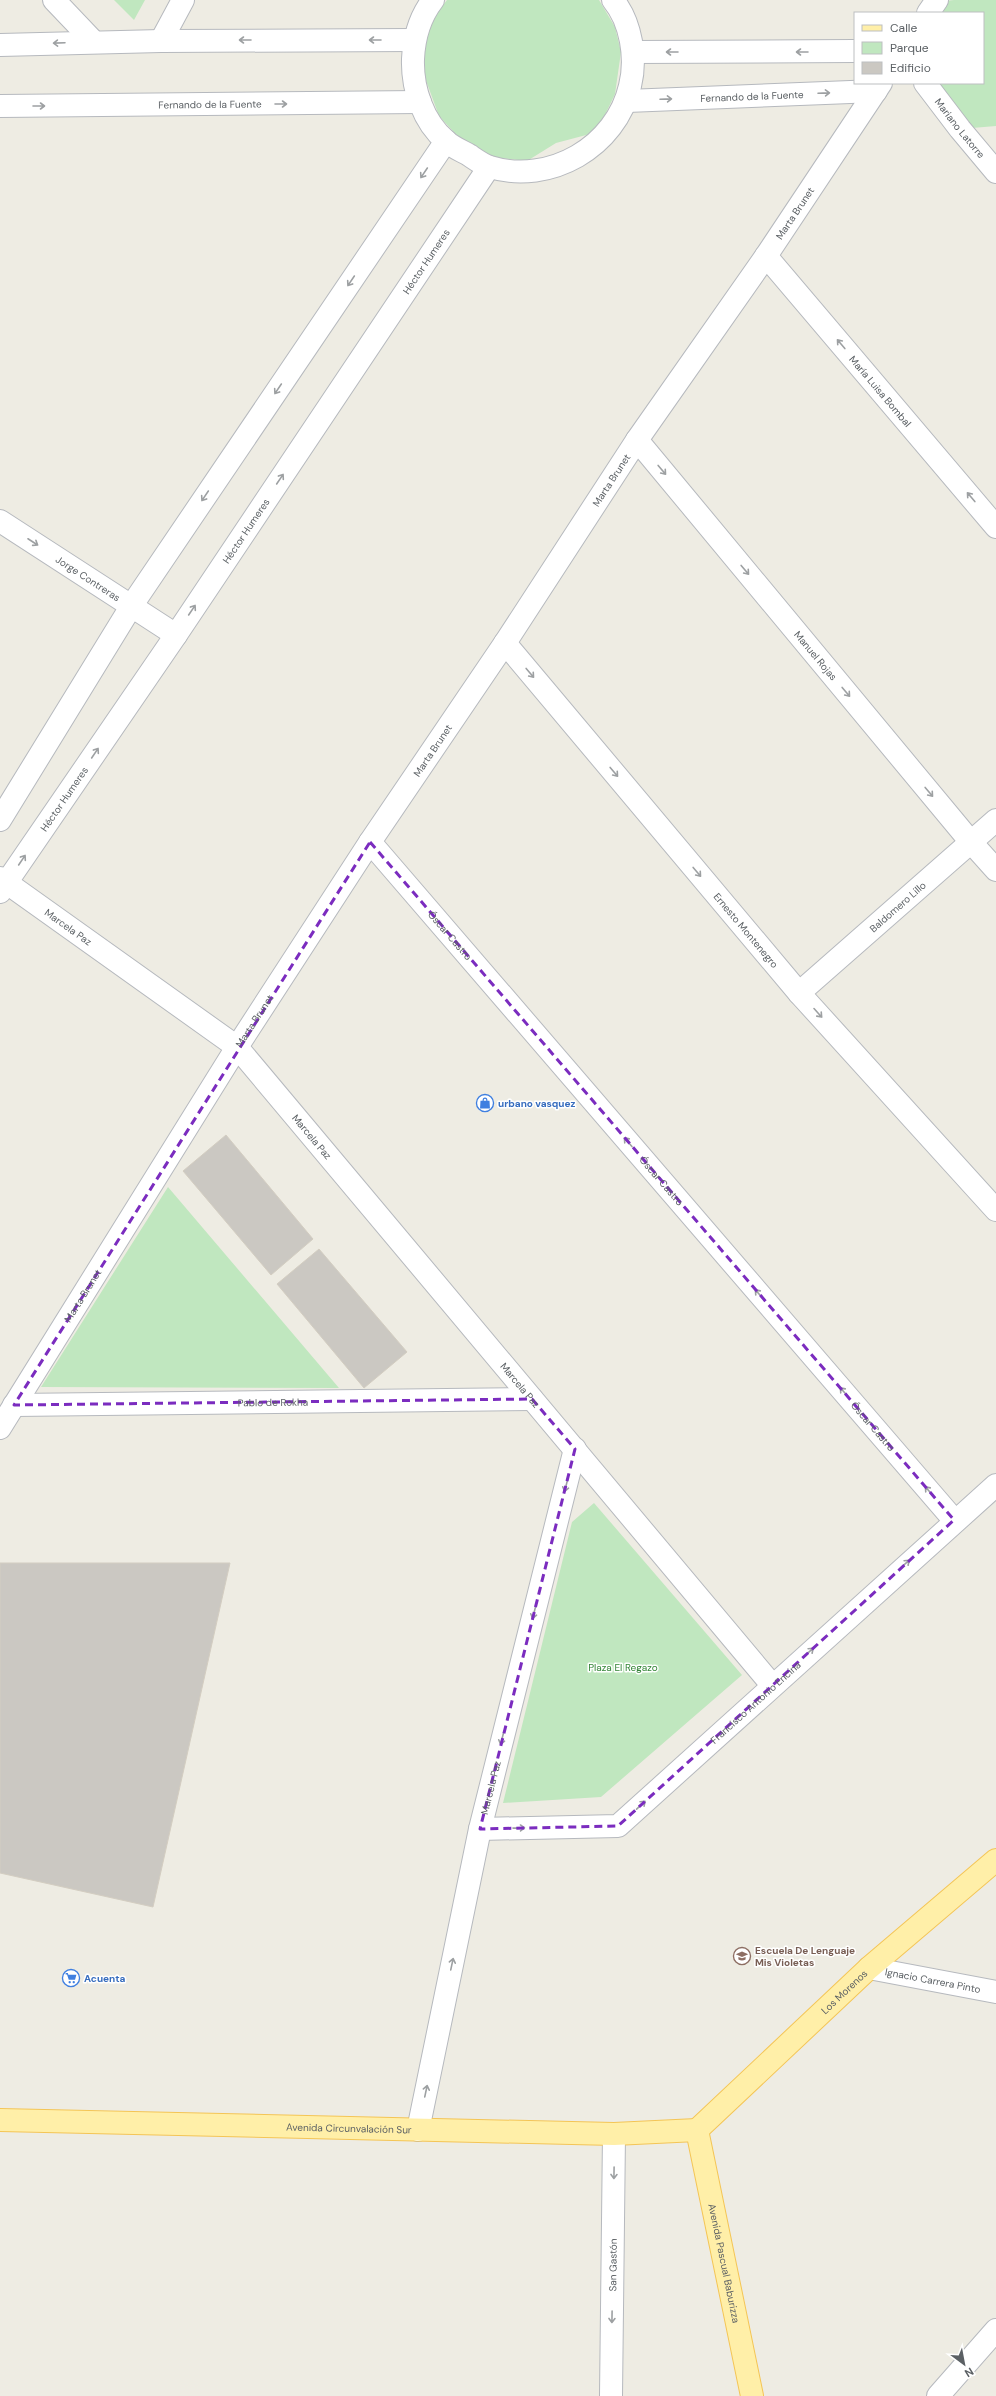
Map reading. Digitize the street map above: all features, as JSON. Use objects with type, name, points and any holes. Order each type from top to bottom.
[{"type":"main road","name":"Los Morenos","points":[[697,2130],[869,1968],[996,1860]]},
{"type":"main road","name":"Avenida Circunvalación Sur","points":[[0,2120],[614,2134],[697,2130]]},
{"type":"main road","name":"Avenida Pascual Baburizza","points":[[697,2130],[752,2396]]},
{"type":"street","points":[[54,0],[94,42]]},
{"type":"street","points":[[160,41],[183,0]]},
{"type":"street","points":[[432,0],[425,10],[414,40],[413,72],[420,102],[430,123],[446,141],[489,167],[522,172],[556,167],[590,148],[610,130],[627,101],[633,77],[633,52],[621,10],[613,0]]},
{"type":"street","points":[[929,12],[937,0]]},
{"type":"street","points":[[0,45],[160,41],[414,40]]},
{"type":"street","points":[[633,52],[854,51]]},
{"type":"street","name":"Mariano Latorre","points":[[927,84],[960,129],[996,172]]},
{"type":"street","name":"Fernando de la Fuente","points":[[627,101],[878,87]]},
{"type":"street","name":"Marta Brunet","points":[[0,1428],[237,1047],[370,842],[505,643],[637,440],[766,256],[878,87]]},
{"type":"street","name":"Fernando de la Fuente","points":[[0,106],[420,102]]},
{"type":"street","points":[[0,820],[132,605],[446,141]]},
{"type":"street","name":"Héctor Humeres","points":[[2,884],[176,635],[489,167]]},
{"type":"street","name":"María Luisa Bombal","points":[[766,256],[996,526]]},
{"type":"street","name":"Manuel Rojas","points":[[637,440],[970,841],[996,870]]},
{"type":"street","name":"Jorge Contreras","points":[[0,521],[132,605],[176,635]]},
{"type":"street","name":"Ernesto Montenegro","points":[[505,643],[799,993],[996,1210]]},
{"type":"street","name":"Baldomero Lillo","points":[[799,993],[970,841],[996,820]]},
{"type":"street","name":"Óscar Castro","points":[[370,842],[954,1520]]},
{"type":"street","name":"Marcela Paz","points":[[2,884],[237,1047],[772,1685]]},
{"type":"street","name":"Pablo de Rokha","points":[[14,1405],[532,1399]]},
{"type":"street","name":"Marcela Paz","points":[[418,2130],[480,1829],[575,1449]]},
{"type":"street","name":"Francisco Antonio Encina","points":[[480,1829],[618,1826],[954,1520],[996,1485]]},
{"type":"street","name":"Ignacio Carrera Pinto","points":[[869,1968],[996,1992]]},
{"type":"street","name":"San Gastón","points":[[611,2396],[614,2134]]},
{"type":"street","points":[[938,2396],[996,2330]]},
{"type":"highlighted area","points":[[370,842],[954,1520],[618,1826],[480,1829],[575,1449],[532,1399],[14,1405]]},
{"type":"green space","points":[[114,0],[145,0],[134,20]]},
{"type":"green space","points":[[447,0],[599,0],[615,27],[621,52],[615,94],[603,119],[590,134],[556,143],[527,161],[492,157],[462,141],[439,116],[424,75],[425,41],[433,18]]},
{"type":"green space","points":[[954,0],[996,0],[996,126],[960,129],[927,84],[984,84],[984,12],[929,12],[936,2]]},
{"type":"green space","points":[[168,1187],[339,1388],[41,1387]]},
{"type":"green space","name":"Plaza El Regazo","points":[[594,1503],[742,1675],[601,1797],[503,1803],[572,1522]]},
{"type":"building","points":[[226,1135],[313,1239],[271,1275],[183,1171]]},
{"type":"building","points":[[319,1249],[407,1352],[364,1388],[277,1284]]},
{"type":"building","points":[[0,1563],[230,1563],[153,1907],[0,1873]]},
{"type":"place","name":"urbano vasquez","points":[[485,1103]]},
{"type":"place","name":"Escuela De Lenguaje Mis Violetas","points":[[742,1956]]},
{"type":"place","name":"Acuenta","points":[[71,1978]]}]
